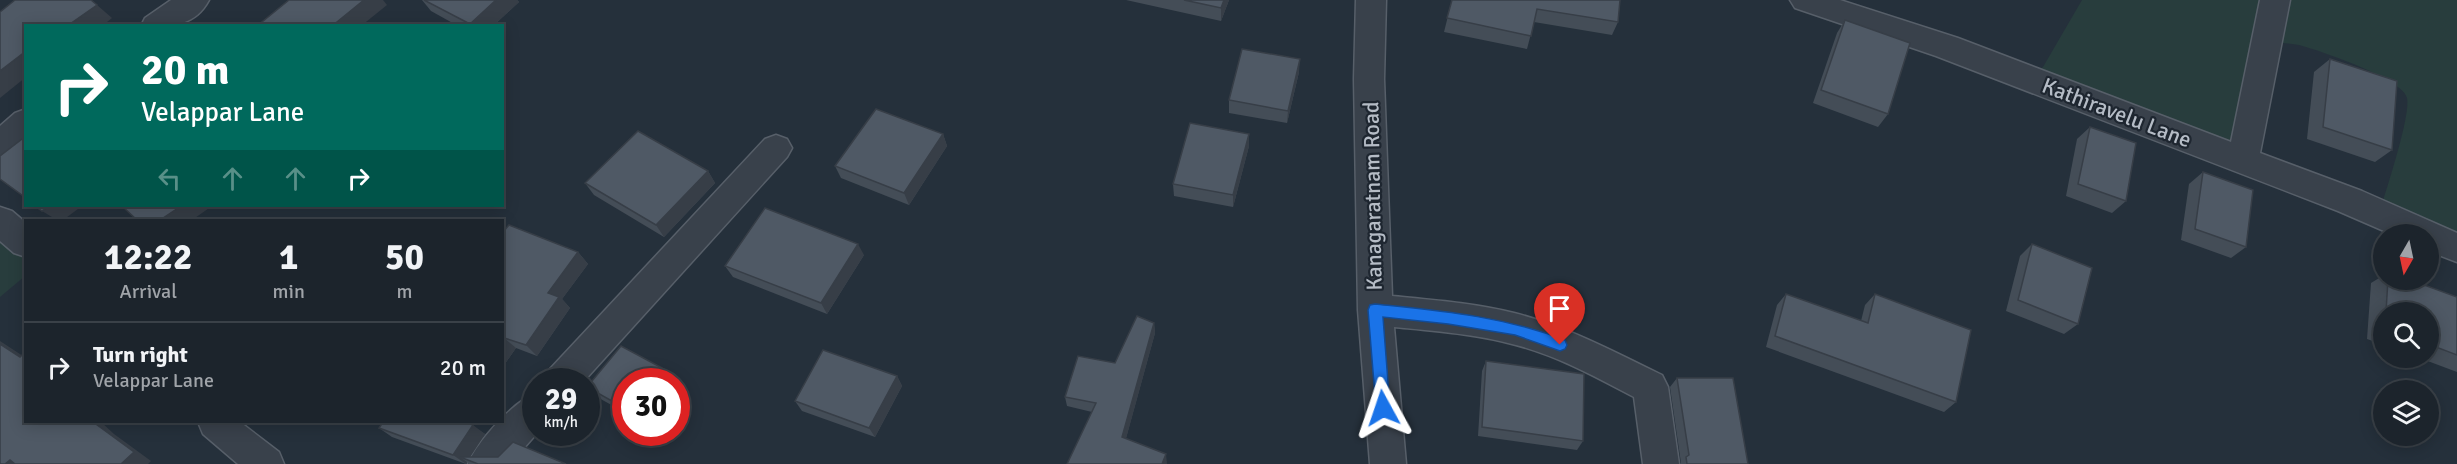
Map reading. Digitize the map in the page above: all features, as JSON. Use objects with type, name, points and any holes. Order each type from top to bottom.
[{"type":"street","points":[[159,24],[194,0]]},
{"type":"street","name":"Kanagaratnam Road","points":[[1371,0],[1369,79],[1375,310],[1388,464]]},
{"type":"street","name":"Kathiravelu Lane","points":[[1805,0],[1947,47],[2350,201],[2402,224]]},
{"type":"street","points":[[2243,160],[2275,0]]},
{"type":"street","points":[[0,146],[24,124]]},
{"type":"street","points":[[573,368],[776,148]]},
{"type":"street","points":[[0,221],[24,241]]},
{"type":"street","name":"Kathiravelu Lane","points":[[2439,240],[2457,248]]},
{"type":"street","points":[[1375,310],[1448,318],[1515,329],[1583,352],[1650,387],[1661,464]]},
{"type":"street","points":[[217,423],[266,464]]},
{"type":"street","points":[[486,464],[522,425]]},
{"type":"green space","points":[[2082,0],[2457,0],[2457,248],[2439,240],[2439,224],[2402,224],[2379,214],[2405,121],[2407,98],[2402,90],[2392,82],[2359,66],[2299,45],[2267,41],[2243,160],[2032,79],[2043,67]]},
{"type":"green space","points":[[0,221],[24,241],[24,277],[0,297]]},
{"type":"building","points":[[15,0],[91,0],[97,5],[70,24],[24,24],[24,53],[0,71],[0,12]]},
{"type":"building","points":[[289,0],[364,0],[334,24],[259,24]]},
{"type":"building","points":[[424,0],[496,0],[470,24]]},
{"type":"building","points":[[1184,0],[1224,0],[1221,8]]},
{"type":"building","points":[[1452,0],[1620,0],[1618,22],[1537,9],[1531,36],[1447,18]]},
{"type":"building","points":[[1845,20],[1910,43],[1888,114],[1821,90]]},
{"type":"building","points":[[1242,49],[1300,59],[1288,111],[1229,100]]},
{"type":"building","points":[[2330,59],[2397,81],[2392,150],[2323,127]]},
{"type":"building","points":[[876,109],[943,134],[904,193],[835,166]]},
{"type":"building","points":[[1190,123],[1249,134],[1233,195],[1173,184]]},
{"type":"building","points":[[2090,127],[2136,143],[2126,201],[2078,184]]},
{"type":"building","points":[[638,131],[708,171],[656,225],[585,183]]},
{"type":"building","points":[[24,138],[24,197],[0,179],[0,156]]},
{"type":"building","points":[[2203,172],[2253,190],[2246,247],[2195,229]]},
{"type":"building","points":[[36,207],[48,207],[42,211]]},
{"type":"building","points":[[123,207],[180,207],[162,219],[136,219]]},
{"type":"building","points":[[765,208],[858,244],[821,303],[725,266]]},
{"type":"building","points":[[509,225],[578,252],[548,293],[559,297],[526,345],[504,338],[504,231]]},
{"type":"building","points":[[2032,244],[2092,268],[2078,324],[2018,300]]},
{"type":"building","points":[[2387,290],[2438,290],[2457,297],[2457,355],[2439,348],[2439,302],[2387,302]]},
{"type":"building","points":[[1786,294],[1868,323],[1875,294],[1971,330],[1956,402],[1775,336]]},
{"type":"building","points":[[1137,316],[1154,323],[1122,437],[1166,454],[1162,464],[1067,464],[1096,403],[1065,397],[1078,356],[1115,363]]},
{"type":"building","points":[[0,344],[20,357],[24,353],[24,423],[94,423],[134,452],[121,464],[15,464],[10,460],[5,464],[0,463]]},
{"type":"building","points":[[621,346],[662,368],[612,368],[612,401],[600,394],[600,371]]},
{"type":"building","points":[[823,350],[897,376],[869,428],[795,401]]},
{"type":"building","points":[[1486,361],[1584,374],[1583,441],[1482,427]]},
{"type":"building","points":[[1677,378],[1733,378],[1748,464],[1687,464],[1686,457],[1689,455]]},
{"type":"building","points":[[382,423],[468,423],[473,425],[453,455],[379,428]]},
{"type":"building","points":[[513,442],[566,464],[478,464],[460,457],[498,457]]},
{"type":"route","points":[[1383,408],[1375,310],[1448,318],[1515,329],[1560,345]]}]
